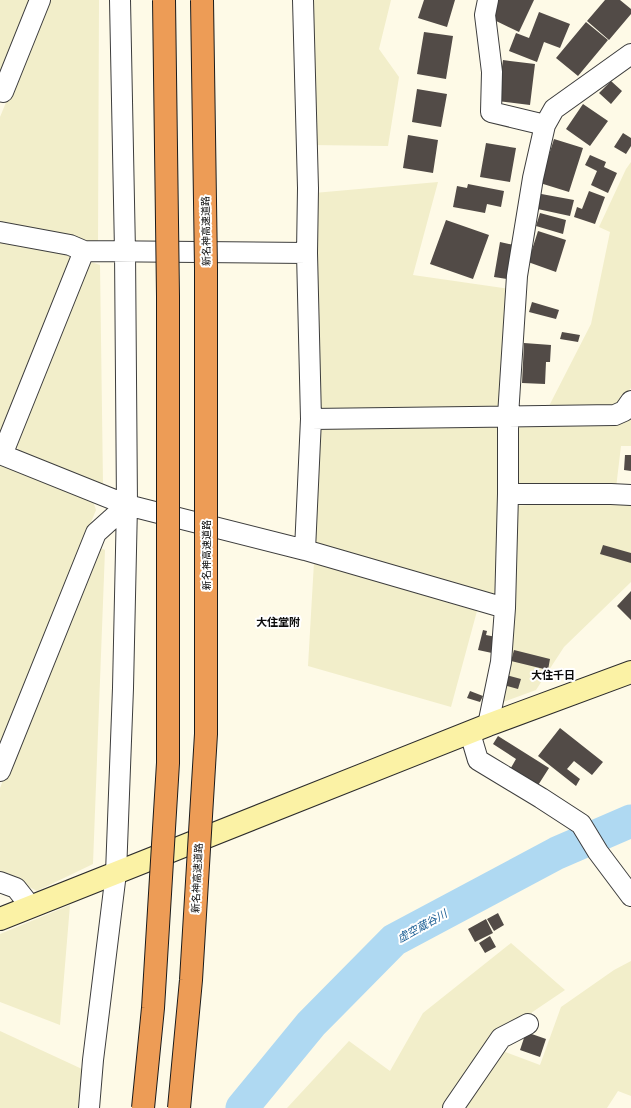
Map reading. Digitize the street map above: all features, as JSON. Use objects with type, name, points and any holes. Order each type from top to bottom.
[{"type":"highway","points":[[143,1108],[153,1008],[168,763],[168,296],[164,0]]},
{"type":"highway","name":"新名神高速道路","points":[[179,1108],[191,980],[206,734],[206,283],[202,0]]},
{"type":"street","points":[[1,94],[40,0]]},
{"type":"street","points":[[89,1108],[93,1060],[116,873],[123,688],[127,505],[125,251],[120,0]]},
{"type":"street","points":[[303,0],[308,188],[307,253],[311,419],[305,550]]},
{"type":"street","points":[[488,0],[485,15],[492,72],[492,112],[545,125]]},
{"type":"street","points":[[631,54],[554,109],[545,125],[517,276],[508,416],[508,494],[505,608],[501,662],[479,729],[478,760],[581,824],[598,852],[631,896]]},
{"type":"street","points":[[0,232],[70,245],[84,251],[307,253]]},
{"type":"street","points":[[84,251],[1,454],[127,505],[305,550],[505,608]]},
{"type":"street","points":[[311,419],[615,415],[624,411],[631,401]]},
{"type":"street","points":[[508,494],[611,494],[631,496]]},
{"type":"street","points":[[0,771],[96,532],[127,505]]},
{"type":"street","points":[[0,919],[479,729],[631,672]]},
{"type":"street","points":[[0,882],[16,888],[31,907]]},
{"type":"street","points":[[453,1108],[501,1038],[528,1024]]},
{"type":"shaded area","points":[[0,0],[31,0],[8,59],[0,70]]},
{"type":"shaded area","points":[[48,0],[99,0],[98,244],[0,223],[0,117]]},
{"type":"shaded area","points":[[308,0],[391,0],[379,49],[399,77],[388,146],[310,145]]},
{"type":"shaded area","points":[[631,162],[631,388],[616,407],[549,406],[591,324],[610,232],[599,227],[626,169]]},
{"type":"shaded area","points":[[438,182],[413,275],[510,289],[501,412],[315,414],[314,193]]},
{"type":"shaded area","points":[[0,237],[67,252],[72,260],[4,428],[0,432]]},
{"type":"shaded area","points":[[88,261],[100,265],[103,484],[19,451],[14,440]]},
{"type":"shaded area","points":[[631,406],[631,446],[621,446],[616,488],[514,490],[515,418]]},
{"type":"shaded area","points":[[501,426],[498,603],[316,549],[315,428]]},
{"type":"shaded area","points":[[0,461],[92,498],[96,510],[0,748]]},
{"type":"shaded area","points":[[599,500],[631,501],[631,582],[564,647],[536,690],[498,704],[513,506]]},
{"type":"shaded area","points":[[96,546],[105,550],[93,864],[37,891],[0,872],[0,788]]},
{"type":"shaded area","points":[[314,562],[477,611],[451,707],[308,666]]},
{"type":"shaded area","points":[[70,905],[60,1025],[0,1002],[0,934]]},
{"type":"shaded area","points":[[511,943],[565,990],[500,1034],[445,1108],[287,1108],[349,1041],[390,1071],[423,1013]]},
{"type":"shaded area","points":[[631,961],[631,1096],[618,1091],[607,1108],[456,1108],[500,1050],[540,1065],[561,1007],[614,970]]},
{"type":"shaded area","points":[[0,1031],[82,1069],[78,1108],[0,1108]]},
{"type":"building","points":[[424,0],[455,0],[447,27],[418,18]]},
{"type":"building","points":[[498,0],[534,0],[519,32],[490,18]]},
{"type":"building","points":[[605,0],[620,0],[631,9],[631,14],[609,40],[587,21]]},
{"type":"building","points":[[539,12],[570,24],[560,48],[544,42],[537,62],[509,51],[516,33],[529,38]]},
{"type":"building","points":[[586,22],[608,40],[578,76],[556,58]]},
{"type":"building","points":[[424,32],[453,36],[446,79],[417,74]]},
{"type":"building","points":[[503,60],[535,64],[530,105],[497,101]]},
{"type":"building","points":[[611,81],[622,91],[611,104],[599,93]]},
{"type":"building","points":[[417,89],[447,94],[441,127],[412,122]]},
{"type":"building","points":[[583,104],[608,121],[590,146],[566,129]]},
{"type":"building","points":[[623,133],[631,138],[631,146],[626,154],[614,147]]},
{"type":"building","points":[[408,135],[438,140],[433,173],[403,168]]},
{"type":"building","points":[[554,139],[583,148],[569,192],[540,183]]},
{"type":"building","points":[[486,143],[516,148],[510,182],[480,177]]},
{"type":"building","points":[[590,155],[606,162],[604,167],[617,173],[608,193],[591,185],[597,171],[585,165]]},
{"type":"building","points":[[468,184],[504,191],[501,207],[487,204],[485,213],[453,207],[457,186],[467,188]]},
{"type":"building","points":[[589,191],[605,197],[595,224],[574,217],[577,207],[582,209]]},
{"type":"building","points":[[536,193],[574,200],[570,216],[533,208]]},
{"type":"building","points":[[540,213],[566,220],[563,234],[536,226]]},
{"type":"building","points":[[446,220],[489,235],[473,279],[430,264]]},
{"type":"building","points":[[538,231],[566,240],[556,272],[528,262]]},
{"type":"building","points":[[500,242],[514,245],[507,279],[494,277]]},
{"type":"building","points":[[532,302],[559,310],[556,319],[529,312]]},
{"type":"building","points":[[562,332],[580,335],[578,342],[560,339]]},
{"type":"building","points":[[524,343],[551,345],[550,362],[546,362],[545,384],[522,383]]},
{"type":"building","points":[[625,455],[631,455],[631,471],[624,470]]},
{"type":"building","points":[[603,545],[631,553],[631,563],[600,554]]},
{"type":"building","points":[[631,591],[631,620],[617,606]]},
{"type":"building","points":[[483,630],[487,631],[486,635],[496,637],[492,653],[478,650]]},
{"type":"building","points":[[514,650],[550,659],[548,670],[511,661]]},
{"type":"building","points":[[506,675],[521,679],[518,689],[503,685]]},
{"type":"building","points":[[470,691],[483,696],[480,702],[467,698]]},
{"type":"building","points":[[560,728],[603,762],[592,775],[574,761],[567,769],[580,779],[576,786],[538,756]]},
{"type":"building","points":[[498,736],[549,768],[535,790],[508,773],[516,759],[493,744]]},
{"type":"building","points":[[498,913],[504,925],[494,931],[487,919]]},
{"type":"building","points":[[486,919],[493,933],[475,942],[468,929]]},
{"type":"building","points":[[490,936],[496,947],[485,953],[479,943]]},
{"type":"building","points":[[526,1032],[546,1039],[540,1057],[520,1050]]},
{"type":"waterway","name":"虚空蔵谷川","points":[[242,1108],[311,1024],[394,940],[557,853],[631,821]]},
{"type":"district","name":"大住堂附","points":[[278,622]]},
{"type":"district","name":"大住千日","points":[[553,675]]}]
